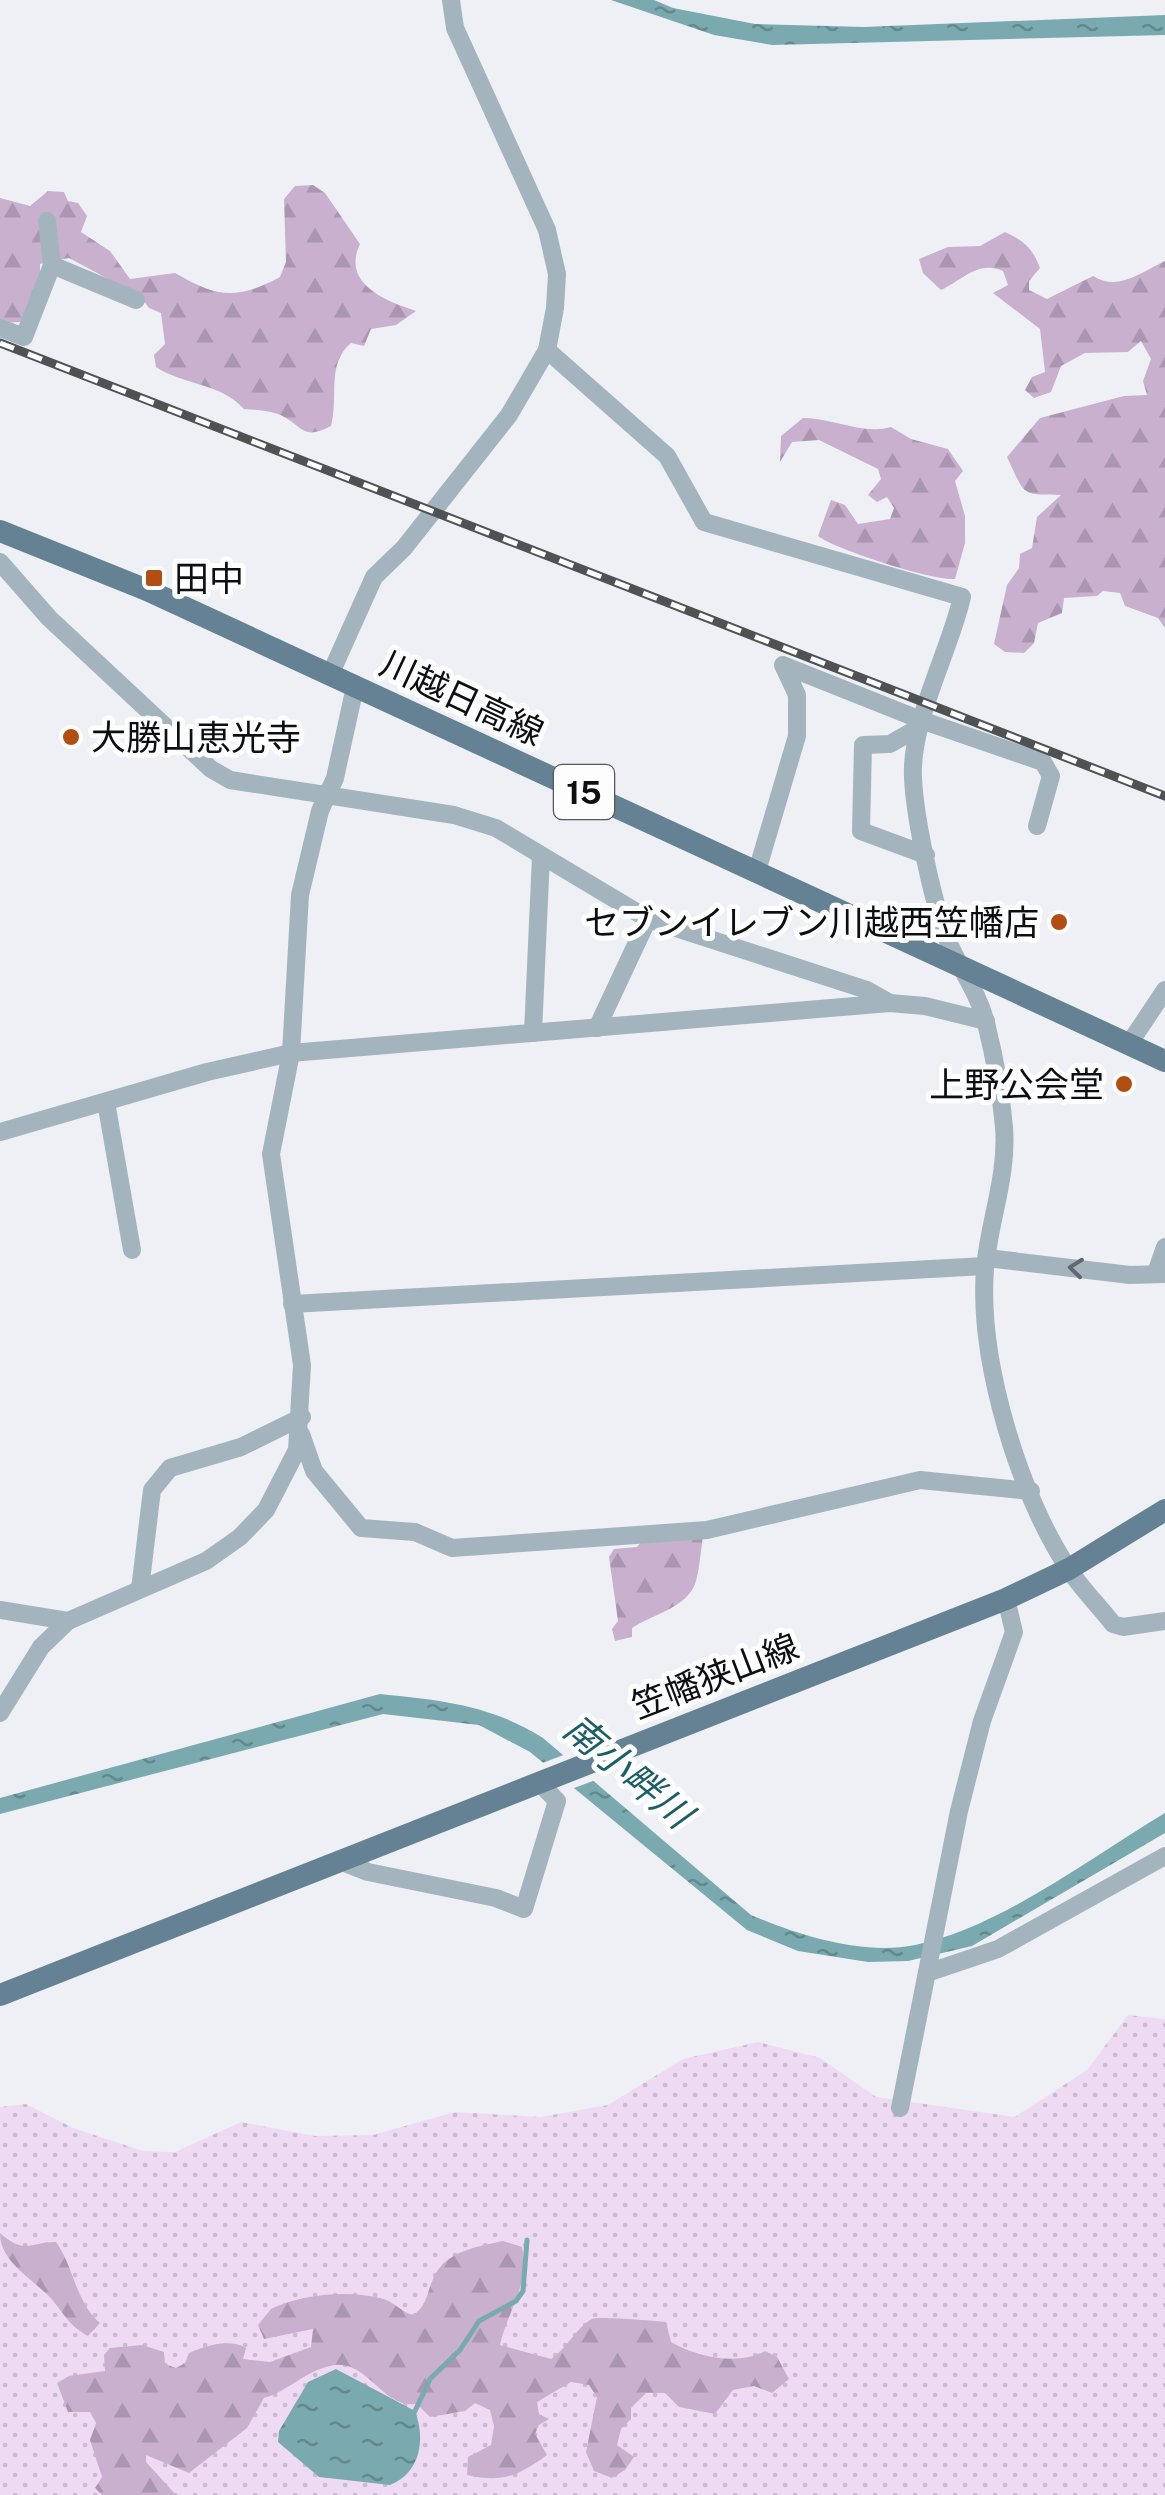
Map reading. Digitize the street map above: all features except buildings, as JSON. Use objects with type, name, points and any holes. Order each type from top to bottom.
[{"type":"main road","name":"川越日高線","points":[[0,531],[147,590],[1165,1061]]},
{"type":"main road","name":"笠幡狭山線","points":[[0,1995],[1006,1600],[1069,1570],[1165,1510]]},
{"type":"street","points":[[330,675],[374,577],[404,548],[493,438],[547,350],[557,274],[547,230],[455,28],[451,0]]},
{"type":"street","points":[[0,328],[24,337],[52,264],[47,220]]},
{"type":"street","points":[[52,264],[136,300]]},
{"type":"street","points":[[547,350],[667,456],[704,522],[962,597],[940,674],[920,724],[913,778],[926,855],[951,947],[966,971],[986,1021],[1004,1128],[1001,1191],[986,1262],[986,1322],[1000,1402],[1031,1492],[1069,1570],[1113,1624],[1122,1627],[1165,1621]]},
{"type":"street","points":[[0,562],[48,618],[211,769],[246,784],[454,815],[496,828],[648,919],[867,990],[890,1003]]},
{"type":"street","points":[[757,871],[797,736],[796,694],[782,665],[920,724],[1043,762],[1050,776],[1038,826]]},
{"type":"street","points":[[0,1713],[42,1647],[68,1620],[206,1561],[254,1524],[291,1466],[301,1426],[302,1365],[272,1154],[291,1053],[300,895],[356,687]]},
{"type":"street","points":[[920,724],[890,744],[862,745],[862,832],[926,855]]},
{"type":"street","points":[[533,1033],[542,856]]},
{"type":"street","points":[[597,1028],[648,919]]},
{"type":"street","points":[[1129,1044],[1165,990]]},
{"type":"street","points":[[0,1132],[291,1053],[890,1003],[986,1021]]},
{"type":"street","points":[[106,1102],[132,1250]]},
{"type":"street","points":[[292,1304],[986,1262],[1130,1275],[1160,1274],[1165,1247]]},
{"type":"street","points":[[301,1426],[314,1470],[361,1528],[416,1532],[452,1548],[707,1530],[920,1480],[1031,1492]]},
{"type":"street","points":[[140,1589],[152,1490],[158,1477],[170,1468],[301,1426]]},
{"type":"street","points":[[900,2108],[982,1721],[1014,1632],[1006,1600]]},
{"type":"street","points":[[0,1610],[68,1620]]},
{"type":"street","points":[[340,1861],[368,1872],[496,1898],[524,1909],[557,1801],[542,1781]]},
{"type":"street","points":[[928,1968],[998,1949],[1165,1856]]},
{"type":"shaded area","points":[[1128,2015],[1165,2019],[1165,2495],[0,2495],[0,2107],[26,2104],[73,2128],[143,2151],[175,2152],[241,2122],[315,2136],[373,2135],[455,2112],[541,2117],[608,2105],[683,2059],[758,2042],[820,2058],[876,2097],[1015,2117],[1087,2070]]},
{"type":"green space","points":[[313,185],[325,193],[360,244],[356,258],[361,280],[380,296],[416,311],[396,325],[371,329],[364,346],[351,343],[343,351],[336,371],[331,426],[322,430],[306,431],[276,413],[244,409],[224,394],[156,367],[154,355],[165,344],[161,313],[149,308],[140,296],[69,258],[40,264],[40,279],[21,322],[0,323],[0,198],[30,206],[48,191],[64,192],[68,201],[78,203],[87,216],[81,232],[110,251],[130,279],[175,273],[215,291],[238,293],[280,277],[286,262],[284,199],[295,186]]},
{"type":"green space","points":[[1005,232],[1034,255],[1040,268],[1029,281],[1029,290],[1047,299],[1093,276],[1120,281],[1165,261],[1165,628],[1158,618],[1125,606],[1120,593],[1103,591],[1097,596],[1064,598],[1062,613],[1038,623],[1034,643],[1024,653],[1005,652],[994,644],[1007,585],[1019,568],[1020,554],[1032,548],[1037,517],[1061,495],[1026,491],[1007,457],[1040,418],[1124,396],[1147,395],[1143,381],[1151,359],[1141,341],[1128,352],[1085,353],[1061,366],[1051,392],[1034,398],[1025,390],[1032,377],[1045,372],[1040,329],[993,293],[1008,285],[1003,271],[978,269],[941,290],[923,273],[919,259],[948,247],[980,246]]},
{"type":"green space","points":[[803,418],[858,428],[891,427],[911,439],[948,449],[963,471],[955,481],[965,516],[965,543],[955,579],[884,563],[818,536],[831,500],[845,505],[858,524],[890,519],[894,508],[887,497],[877,502],[868,495],[881,479],[878,469],[819,440],[792,442],[780,462],[781,436]]},
{"type":"green space","points":[[703,1537],[698,1574],[690,1592],[676,1605],[632,1628],[632,1637],[615,1641],[612,1629],[618,1621],[609,1557],[614,1549],[637,1547],[641,1542]]},
{"type":"green space","points":[[0,2233],[22,2246],[56,2242],[85,2305],[100,2323],[88,2336],[72,2325],[47,2294],[12,2263]]},
{"type":"green space","points":[[503,2241],[522,2247],[524,2261],[520,2287],[500,2345],[551,2359],[592,2319],[666,2322],[671,2342],[681,2347],[730,2359],[765,2351],[777,2357],[789,2379],[772,2393],[754,2386],[733,2390],[715,2414],[679,2407],[665,2393],[646,2393],[631,2408],[631,2419],[621,2429],[617,2445],[634,2457],[625,2470],[612,2478],[594,2471],[586,2452],[597,2397],[589,2385],[571,2382],[537,2402],[539,2414],[549,2419],[539,2425],[535,2434],[547,2455],[518,2473],[491,2478],[467,2475],[468,2457],[491,2445],[494,2426],[490,2410],[475,2403],[465,2411],[430,2417],[417,2404],[394,2399],[357,2370],[335,2365],[264,2398],[247,2428],[189,2473],[146,2455],[146,2462],[176,2495],[102,2495],[95,2488],[102,2477],[90,2440],[96,2423],[90,2412],[68,2412],[57,2383],[69,2376],[105,2371],[104,2355],[110,2348],[142,2345],[164,2352],[165,2364],[176,2368],[185,2363],[189,2353],[225,2343],[246,2348],[243,2359],[270,2362],[311,2347],[313,2329],[264,2339],[258,2325],[271,2309],[310,2297],[353,2294],[385,2300],[414,2315],[445,2262],[462,2252]]},
{"type":"water","points":[[611,0],[654,0],[673,8],[755,24],[864,27],[1165,15],[1165,35],[772,45],[714,35]]},
{"type":"water","points":[[380,1694],[464,1706],[524,1727],[543,1738],[751,1915],[789,1930],[853,1946],[895,1948],[947,1936],[1012,1907],[1165,1813],[1165,1833],[972,1946],[908,1961],[868,1962],[798,1951],[747,1930],[530,1752],[479,1725],[383,1714],[0,1814],[0,1798]]},
{"type":"water","points":[[336,2369],[415,2411],[420,2433],[418,2454],[400,2480],[390,2485],[319,2477],[278,2442],[279,2431],[308,2382]]},
{"type":"pier","points":[[569,1753],[598,1779],[569,1790],[537,1765]]},
{"type":"waterway","points":[[415,2411],[430,2379],[460,2350],[479,2321],[516,2301],[523,2291],[527,2240]]},
{"type":"railway","points":[[0,343],[1165,796]]},
{"type":"place","name":"田中","points":[[154,578]]},
{"type":"place","name":"大勝山恵光寺","points":[[71,737]]},
{"type":"place","name":"セブンイレブン川越西笠幡店","points":[[1059,922]]},
{"type":"place","name":"上野公会堂","points":[[1124,1084]]},
{"type":"water label","name":"南小畔川","points":[[628,1771]]}]
